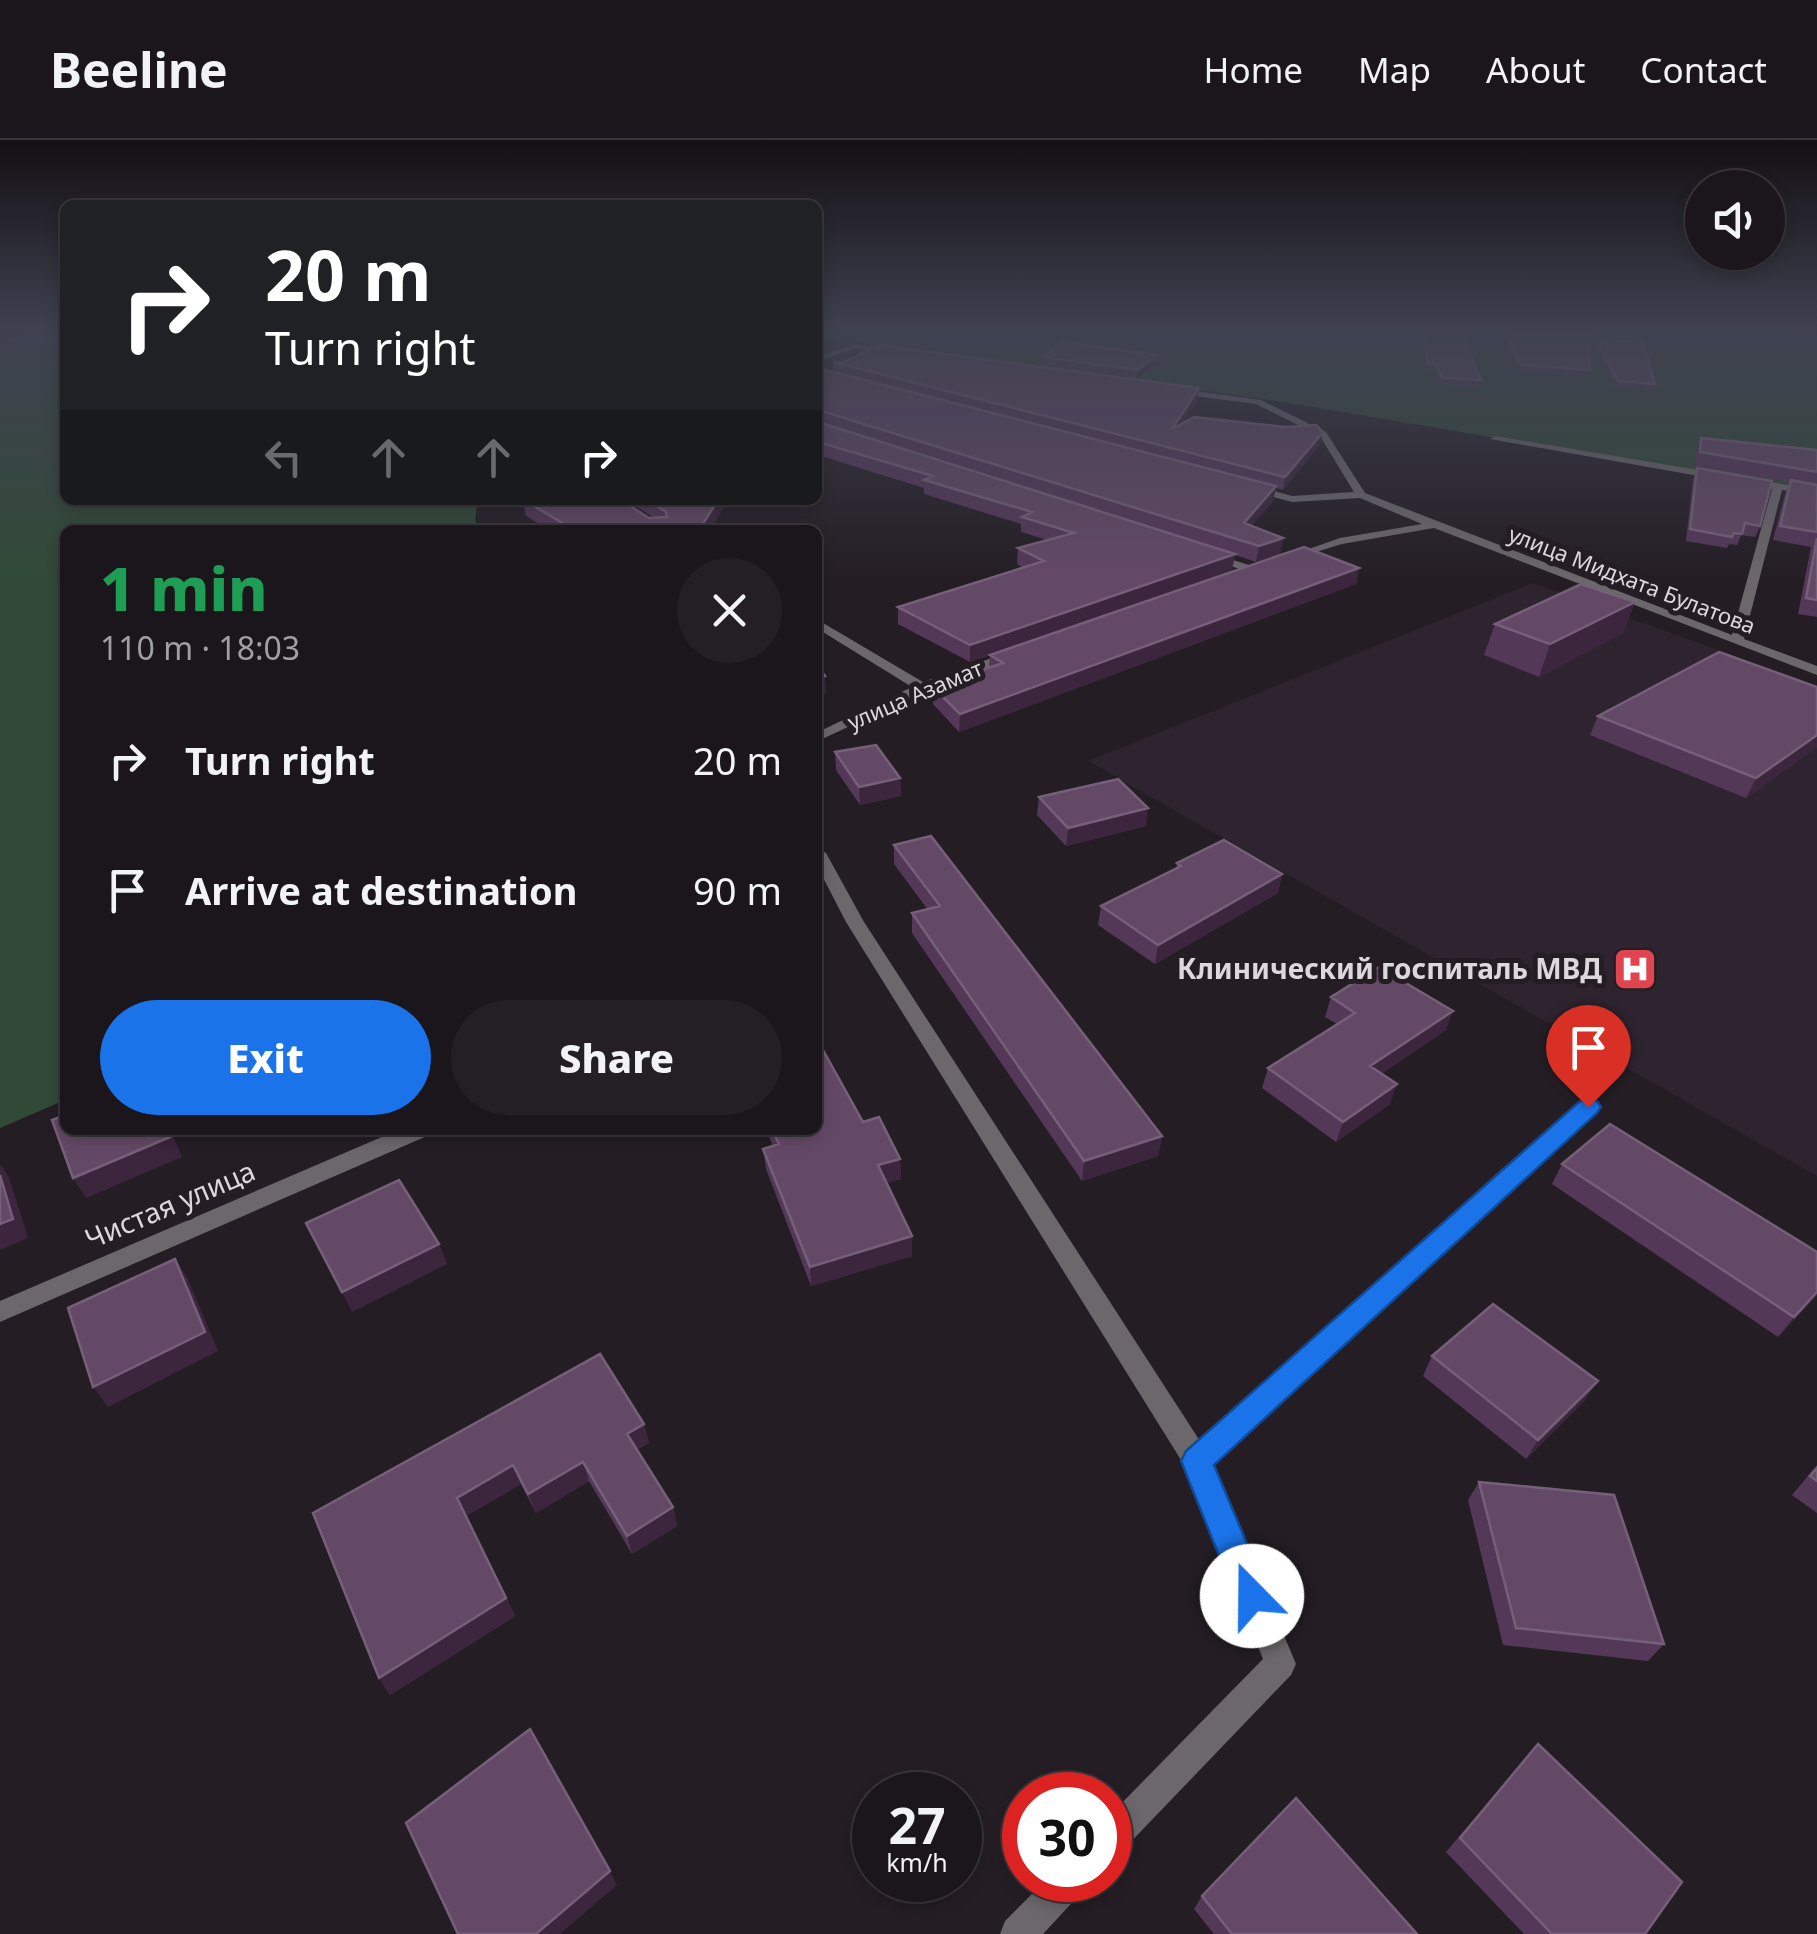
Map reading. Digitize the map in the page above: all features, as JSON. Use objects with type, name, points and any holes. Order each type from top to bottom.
[{"type":"street","points":[[1278,412],[1323,434],[1361,496]]},
{"type":"street","points":[[1495,439],[1817,493]]},
{"type":"street","points":[[1235,484],[1292,499],[1361,496],[1434,524]]},
{"type":"street","points":[[1737,642],[1778,486]]},
{"type":"street","points":[[621,505],[652,525]]},
{"type":"street","points":[[1239,578],[1340,541],[1434,524]]},
{"type":"street","name":"улица Мидхата Булатова","points":[[1434,524],[1817,670]]},
{"type":"street","points":[[1203,554],[1258,571]]},
{"type":"street","points":[[822,626],[922,687]]},
{"type":"street","name":"улица Азамат","points":[[822,735],[922,687],[1034,648]]},
{"type":"street","points":[[822,860],[855,922],[1197,1461],[1280,1664],[1132,1816]]},
{"type":"street","points":[[1197,1461],[1588,1107]]},
{"type":"street","name":"Чистая улица","points":[[0,1312],[407,1135]]},
{"type":"street","points":[[1018,1934],[1049,1902]]},
{"type":"shaded area","name":"Клинический госпиталь МВД","points":[[1533,583],[1817,686],[1817,1176],[1088,761]]},
{"type":"green space","points":[[0,412],[60,412],[60,505],[477,505],[478,525],[60,525],[60,1102],[0,1128]]},
{"type":"green space","points":[[1340,412],[1817,412],[1817,492]]},
{"type":"building","points":[[824,412],[988,412],[1276,486],[1244,523],[1283,538],[1259,546]]},
{"type":"building","points":[[1028,412],[1183,412],[1172,429],[1194,417],[1287,427],[1316,425],[1323,432],[1285,477]]},
{"type":"building","points":[[822,423],[1235,554],[970,645],[898,607],[1044,561],[1018,548],[1074,533],[1022,517],[1032,512],[924,480],[933,476],[822,443]]},
{"type":"building","points":[[1701,438],[1817,450],[1817,472],[1700,452]]},
{"type":"building","points":[[1697,468],[1772,481],[1760,526],[1745,523],[1742,534],[1734,533],[1732,537],[1690,529]]},
{"type":"building","points":[[1791,480],[1817,485],[1817,532],[1780,526]]},
{"type":"building","points":[[532,505],[629,505],[649,518],[667,517],[655,505],[715,505],[702,525],[566,525]]},
{"type":"building","points":[[1817,538],[1817,600],[1806,598]]},
{"type":"building","points":[[1304,547],[1359,568],[960,714],[933,687],[1003,663],[990,655]]},
{"type":"building","points":[[1581,584],[1635,602],[1550,644],[1495,624]]},
{"type":"building","points":[[1719,652],[1817,687],[1817,735],[1756,778],[1598,716]]},
{"type":"building","points":[[876,745],[900,778],[859,787],[835,752]]},
{"type":"building","points":[[1118,779],[1148,808],[1068,828],[1039,797]]},
{"type":"building","points":[[931,836],[1162,1136],[1084,1161],[912,913],[940,906],[894,845]]},
{"type":"building","points":[[1224,840],[1282,874],[1158,945],[1101,906],[1181,866],[1177,863]]},
{"type":"building","points":[[1379,967],[1453,1011],[1370,1066],[1397,1084],[1343,1122],[1268,1068],[1355,1013],[1331,997]]},
{"type":"building","points":[[822,1048],[863,1122],[879,1117],[900,1159],[878,1165],[912,1236],[810,1267],[763,1149],[779,1144],[774,1135],[822,1135]]},
{"type":"building","points":[[60,1117],[60,1135],[170,1137],[73,1178],[52,1120]]},
{"type":"building","points":[[1610,1124],[1817,1252],[1817,1292],[1794,1317],[1562,1164]]},
{"type":"building","points":[[0,1175],[13,1219],[0,1224]]},
{"type":"building","points":[[399,1180],[439,1244],[342,1292],[306,1223]]},
{"type":"building","points":[[175,1259],[205,1332],[93,1387],[68,1308]]},
{"type":"building","points":[[1493,1304],[1598,1381],[1538,1440],[1432,1356]]},
{"type":"building","points":[[600,1354],[644,1424],[627,1434],[673,1507],[627,1536],[583,1462],[528,1494],[513,1465],[457,1498],[506,1598],[379,1678],[313,1513]]},
{"type":"building","points":[[1479,1482],[1614,1495],[1664,1644],[1516,1628]]},
{"type":"building","points":[[530,1729],[610,1871],[536,1934],[458,1934],[406,1823]]},
{"type":"building","points":[[1538,1744],[1682,1882],[1645,1934],[1552,1934],[1460,1838]]},
{"type":"building","points":[[1296,1798],[1417,1934],[1232,1934],[1202,1896]]},
{"type":"place","name":"Клинический госпиталь МВД","points":[[1635,969]]},
{"type":"route","points":[[1252,1596],[1197,1461],[1588,1107]]}]
